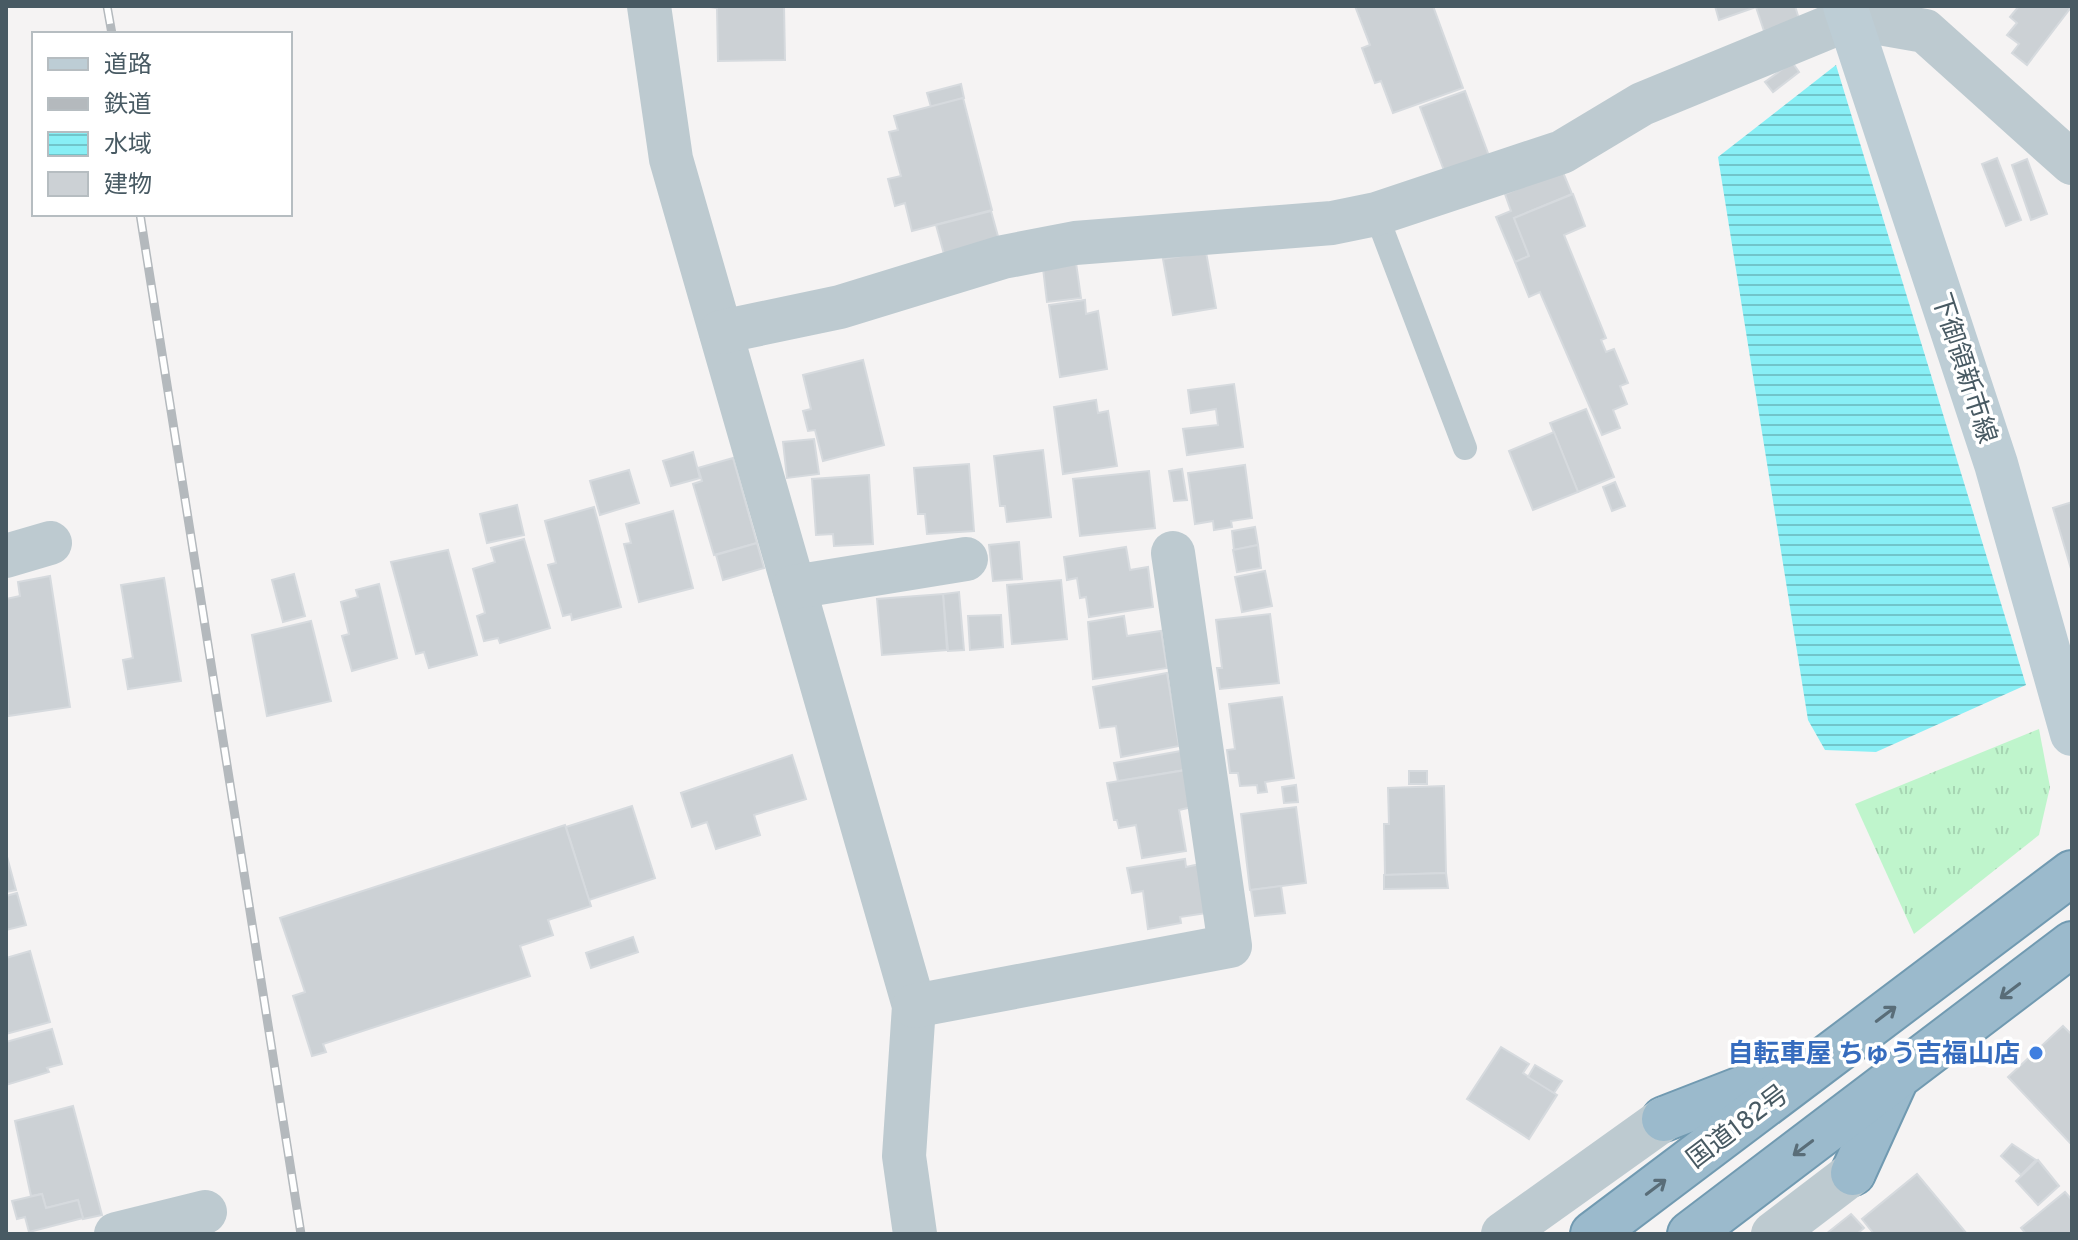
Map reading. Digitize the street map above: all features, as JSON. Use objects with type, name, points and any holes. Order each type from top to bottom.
[{"type":"highway","name":"国道182号","points":[[1593,1234],[2072,873]]},
{"type":"highway","points":[[1690,1234],[2072,944]]},
{"type":"highway","points":[[1664,1119],[1836,1051]]},
{"type":"highway","points":[[1853,1173],[1897,1077]]},
{"type":"main road","name":"下御領新市線","points":[[1848,12],[1996,464],[2072,734]]},
{"type":"street","points":[[649,6],[671,159],[914,1006],[904,1156],[915,1234]]},
{"type":"street","points":[[721,332],[840,307],[1003,257],[1075,243],[1332,223],[1376,214],[1562,152],[1642,104],[1848,12],[1925,31],[2072,163]]},
{"type":"street","points":[[6,556],[50,543]]},
{"type":"street","points":[[914,1006],[1230,946],[1173,553]]},
{"type":"street","points":[[794,587],[966,559]]},
{"type":"street","points":[[1503,1234],[1664,1119]]},
{"type":"street","points":[[1773,1234],[1853,1173]]},
{"type":"street","points":[[116,1234],[205,1212]]},
{"type":"lane","points":[[1376,214],[1465,448]]},
{"type":"green space","points":[[2039,729],[2050,787],[2039,835],[1914,934],[1855,804]]},
{"type":"water","points":[[1836,65],[2026,685],[1876,752],[1825,750],[1808,720],[1718,157]]},
{"type":"building","points":[[702,6],[784,6],[785,60],[718,61],[717,8]]},
{"type":"building","points":[[1355,6],[1433,6],[1463,88],[1393,113],[1381,81],[1375,83],[1362,48],[1370,45]]},
{"type":"building","points":[[1715,6],[1795,6],[1799,19],[1764,31],[1756,7],[1719,20]]},
{"type":"building","points":[[2019,6],[2072,6],[2027,65],[2012,53],[2019,44],[2007,35],[2017,23],[2010,17]]},
{"type":"building","points":[[1792,62],[1799,72],[1773,92],[1765,82]]},
{"type":"building","points":[[961,84],[964,98],[931,107],[927,93]]},
{"type":"building","points":[[1465,91],[1489,156],[1445,173],[1420,107]]},
{"type":"building","points":[[963,98],[992,210],[912,231],[905,203],[895,206],[888,179],[901,176],[889,132],[898,130],[894,116]]},
{"type":"building","points":[[1997,158],[2021,220],[2006,226],[1982,164]]},
{"type":"building","points":[[2027,159],[2047,214],[2031,220],[2012,165]]},
{"type":"building","points":[[1562,170],[1572,194],[1514,218],[1529,256],[1515,262],[1496,217],[1511,211],[1505,194]]},
{"type":"building","points":[[1573,194],[1585,226],[1564,235],[1606,338],[1601,340],[1606,352],[1614,349],[1628,383],[1620,386],[1627,404],[1613,410],[1620,428],[1602,435],[1540,292],[1529,297],[1515,262],[1529,256],[1514,218]]},
{"type":"building","points":[[991,211],[999,240],[944,254],[936,225]]},
{"type":"building","points":[[1206,252],[1216,308],[1173,315],[1163,259]]},
{"type":"building","points":[[1076,263],[1081,298],[1047,302],[1043,268]]},
{"type":"building","points":[[1085,300],[1086,314],[1098,311],[1107,369],[1060,377],[1049,305]]},
{"type":"building","points":[[863,360],[884,445],[823,461],[815,430],[808,431],[803,411],[811,409],[803,375]]},
{"type":"building","points":[[1234,384],[1243,447],[1187,455],[1183,429],[1218,425],[1216,409],[1191,413],[1188,390]]},
{"type":"building","points":[[1096,400],[1098,413],[1108,411],[1117,466],[1063,474],[1054,407]]},
{"type":"building","points":[[1586,409],[1614,477],[1578,492],[1550,423]]},
{"type":"building","points":[[1554,432],[1578,492],[1533,510],[1509,451]]},
{"type":"building","points":[[814,439],[819,474],[787,478],[783,442]]},
{"type":"building","points":[[1043,450],[1051,517],[1007,522],[1005,506],[1000,506],[994,456]]},
{"type":"building","points":[[693,452],[700,478],[671,486],[663,461]]},
{"type":"building","points":[[733,458],[757,543],[714,555],[693,484],[702,481],[698,468]]},
{"type":"building","points":[[969,464],[974,531],[927,534],[925,514],[918,514],[914,468]]},
{"type":"building","points":[[1245,465],[1252,518],[1231,521],[1232,527],[1214,530],[1213,521],[1195,524],[1188,473]]},
{"type":"building","points":[[1182,469],[1187,500],[1174,501],[1169,471]]},
{"type":"building","points":[[629,470],[639,503],[600,515],[590,481]]},
{"type":"building","points":[[1149,471],[1155,528],[1080,536],[1073,479]]},
{"type":"building","points":[[869,475],[873,544],[834,546],[833,534],[816,535],[812,479]]},
{"type":"building","points":[[1615,482],[1625,506],[1612,511],[1603,487]]},
{"type":"building","points":[[2072,502],[2072,572],[2053,508]]},
{"type":"building","points":[[517,505],[524,535],[487,543],[480,514]]},
{"type":"building","points":[[594,507],[621,607],[572,620],[571,614],[563,616],[548,565],[556,563],[545,521]]},
{"type":"building","points":[[673,511],[693,588],[639,602],[624,544],[631,543],[626,524]]},
{"type":"building","points":[[1255,527],[1258,545],[1234,550],[1232,531]]},
{"type":"building","points":[[524,539],[550,628],[500,643],[498,638],[484,641],[477,616],[485,613],[473,569],[495,562],[491,548]]},
{"type":"building","points":[[1019,542],[1022,579],[993,581],[989,545]]},
{"type":"building","points":[[757,543],[764,568],[723,580],[716,555]]},
{"type":"building","points":[[1258,545],[1261,568],[1237,572],[1233,550]]},
{"type":"building","points":[[1126,547],[1130,570],[1148,567],[1153,607],[1089,617],[1086,597],[1080,598],[1077,578],[1067,580],[1064,557]]},
{"type":"building","points":[[448,550],[477,655],[429,668],[424,652],[416,654],[391,562]]},
{"type":"building","points":[[1265,571],[1272,606],[1242,612],[1235,577]]},
{"type":"building","points":[[294,574],[305,616],[283,622],[272,580]]},
{"type":"building","points":[[50,576],[70,707],[8,716],[6,599],[20,596],[18,582]]},
{"type":"building","points":[[164,578],[181,681],[128,689],[123,660],[133,658],[121,585]]},
{"type":"building","points":[[1061,580],[1067,639],[1012,644],[1007,585]]},
{"type":"building","points":[[379,584],[397,658],[352,671],[342,636],[349,634],[341,602],[358,597],[356,590]]},
{"type":"building","points":[[959,592],[964,650],[948,651],[943,594]]},
{"type":"building","points":[[943,594],[947,650],[882,655],[877,599]]},
{"type":"building","points":[[1270,614],[1279,683],[1220,689],[1217,668],[1222,668],[1216,620]]},
{"type":"building","points":[[1001,615],[1003,647],[970,650],[968,616]]},
{"type":"building","points":[[1124,616],[1127,636],[1161,631],[1167,668],[1093,679],[1088,622]]},
{"type":"building","points":[[311,621],[331,701],[267,716],[252,635]]},
{"type":"building","points":[[1167,673],[1179,746],[1121,757],[1116,726],[1100,728],[1093,687]]},
{"type":"building","points":[[1282,697],[1294,778],[1265,782],[1267,792],[1258,793],[1257,785],[1240,786],[1238,773],[1230,773],[1227,750],[1235,749],[1229,704]]},
{"type":"building","points":[[1181,751],[1185,770],[1118,781],[1114,763]]},
{"type":"building","points":[[792,755],[806,799],[754,815],[760,835],[716,849],[707,822],[692,827],[681,793]]},
{"type":"building","points":[[1186,770],[1192,807],[1179,810],[1186,851],[1142,858],[1136,825],[1119,828],[1117,820],[1114,820],[1107,783]]},
{"type":"building","points":[[1409,771],[1427,771],[1427,784],[1409,784]]},
{"type":"building","points":[[1296,785],[1298,802],[1284,803],[1282,787]]},
{"type":"building","points":[[1444,786],[1446,873],[1385,875],[1384,824],[1389,824],[1388,788]]},
{"type":"building","points":[[632,806],[655,878],[589,900],[566,827]]},
{"type":"building","points":[[1296,807],[1306,883],[1250,890],[1241,814]]},
{"type":"building","points":[[565,825],[591,906],[548,920],[553,935],[520,946],[530,976],[323,1044],[326,1052],[312,1056],[293,996],[305,992],[280,918]]},
{"type":"building","points":[[6,853],[16,890],[6,892]]},
{"type":"building","points":[[1185,859],[1186,867],[1200,864],[1207,913],[1180,917],[1181,923],[1148,929],[1143,891],[1132,893],[1127,868]]},
{"type":"building","points":[[1446,873],[1448,888],[1384,889],[1384,875]]},
{"type":"building","points":[[1281,886],[1285,913],[1255,916],[1251,890]]},
{"type":"building","points":[[17,893],[26,925],[6,930],[6,896]]},
{"type":"building","points":[[633,937],[638,952],[591,968],[586,953]]},
{"type":"building","points":[[30,951],[50,1022],[6,1034],[6,958]]},
{"type":"building","points":[[2063,1026],[2072,1035],[2072,1145],[2008,1077]]},
{"type":"building","points":[[52,1029],[62,1064],[47,1068],[49,1072],[6,1085],[6,1042]]},
{"type":"building","points":[[1501,1047],[1529,1064],[1523,1073],[1557,1095],[1529,1139],[1467,1099]]},
{"type":"building","points":[[1535,1065],[1562,1081],[1554,1093],[1528,1077]]},
{"type":"building","points":[[73,1106],[102,1215],[83,1219],[78,1200],[46,1208],[42,1194],[31,1196],[15,1121]]},
{"type":"building","points":[[2012,1144],[2036,1160],[2021,1175],[2001,1156]]},
{"type":"building","points":[[2038,1160],[2059,1186],[2038,1205],[2016,1181]]},
{"type":"building","points":[[1917,1174],[1967,1234],[1874,1234],[1862,1219]]},
{"type":"building","points":[[2065,1192],[2072,1200],[2072,1234],[2026,1234],[2021,1228]]},
{"type":"building","points":[[42,1194],[46,1208],[78,1200],[83,1218],[29,1232],[25,1217],[17,1219],[12,1201]]},
{"type":"building","points":[[1851,1214],[1864,1228],[1857,1234],[1826,1234]]},
{"type":"railway","points":[[107,6],[112,32]]},
{"type":"railway","points":[[140,216],[301,1234]]},
{"type":"place","name":"自転車屋 ちゅう吉福山店","points":[[2036,1053]]}]
